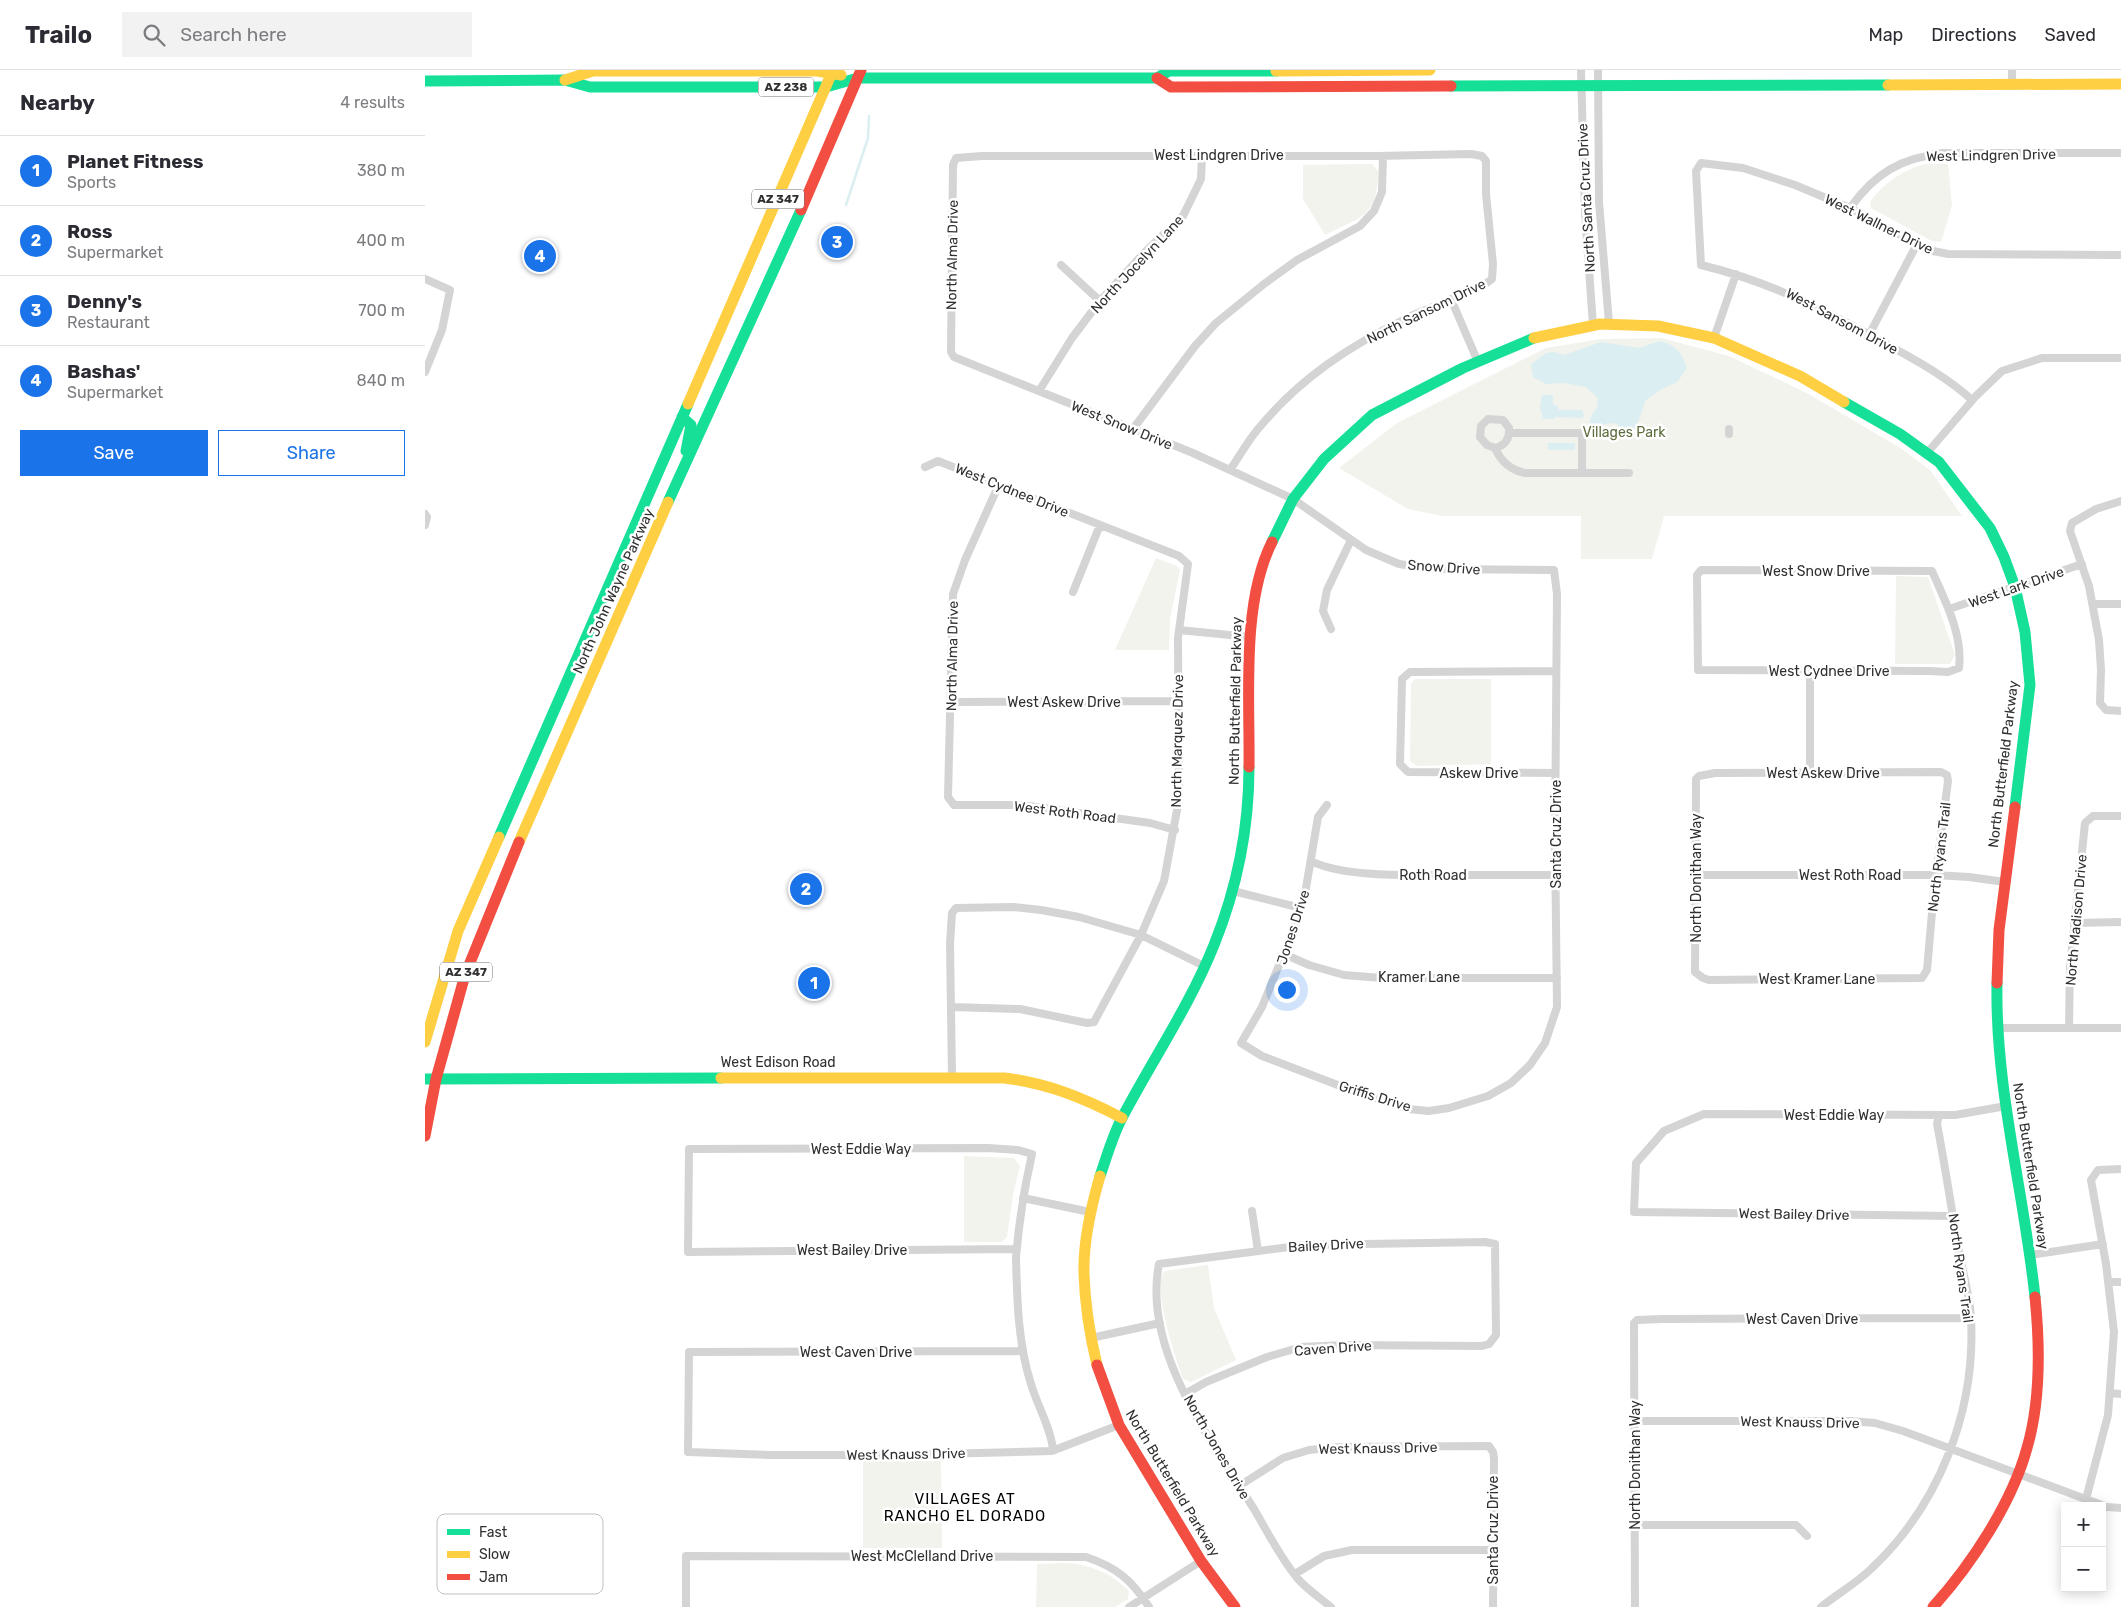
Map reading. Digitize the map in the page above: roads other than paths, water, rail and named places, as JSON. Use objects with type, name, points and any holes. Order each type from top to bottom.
[{"type":"main road","points":[[859,74],[1157,78],[1169,71],[1431,70]]},
{"type":"main road","name":"AZ 238","points":[[565,80],[593,71],[817,71],[859,74]]},
{"type":"main road","points":[[637,86],[646,78],[691,78],[702,71]]},
{"type":"main road","name":"AZ 347","points":[[425,1042],[458,931],[833,72]]},
{"type":"main road","name":"AZ 238","points":[[425,81],[565,80],[590,86],[826,88],[859,74]]},
{"type":"main road","name":"North John Wayne Parkway","points":[[425,1136],[431,1079],[476,946],[541,792],[681,476],[760,304],[859,74]]},
{"type":"main road","points":[[1157,78],[1171,87],[1581,84],[2121,84]]},
{"type":"main road","name":"North Butterfield Parkway","points":[[1235,1607],[1201,1561],[1119,1425],[1098,1369],[1091,1338],[1084,1273],[1090,1212],[1100,1175],[1122,1118],[1214,946],[1233,891],[1241,856],[1249,803],[1250,619],[1264,558],[1293,500],[1323,459],[1372,415],[1478,362],[1529,339],[1609,323],[1658,326],[1714,338],[1800,376],[1900,434],[1939,462],[1989,528],[2004,558],[2015,587],[2025,632],[2030,685],[1999,930],[1997,969],[1998,1028],[2006,1106],[2036,1290],[2039,1378],[2029,1442],[2017,1474],[1979,1549],[1950,1589],[1933,1607]]},
{"type":"main road","points":[[681,476],[691,428],[689,422],[682,417]]},
{"type":"main road","name":"West Edison Road","points":[[431,1079],[1004,1078],[1037,1082],[1061,1089],[1089,1100],[1122,1118]]},
{"type":"street","name":"North Santa Cruz Drive","points":[[1581,70],[1585,213],[1593,325]]},
{"type":"street","name":"North Santa Cruz Drive","points":[[1598,70],[1599,202],[1609,323]]},
{"type":"street","points":[[2012,70],[2012,84]]},
{"type":"street","name":"West Lindgren Drive","points":[[1850,208],[1878,177],[1898,164],[1919,156],[1943,153],[2121,153]]},
{"type":"street","name":"West Lindgren Drive","points":[[956,158],[1202,155],[1383,156],[1471,154],[1482,156]]},
{"type":"street","name":"North Jocelyn Lane","points":[[1039,391],[1072,338],[1100,301],[1143,254],[1183,216],[1201,179],[1202,155]]},
{"type":"street","points":[[1133,429],[1195,346],[1217,322],[1297,260],[1361,226],[1373,211],[1382,192],[1383,156]]},
{"type":"street","name":"North Sansom Drive","points":[[1230,470],[1257,430],[1296,389],[1327,363],[1380,331],[1487,283],[1492,279],[1486,194],[1486,161],[1482,156]]},
{"type":"street","name":"North Alma Drive","points":[[951,352],[953,165],[956,158]]},
{"type":"street","name":"West Wallner Drive","points":[[1701,264],[1696,171],[1701,163],[1743,168],[1795,185],[1850,208],[1928,250],[1948,254],[2121,255]]},
{"type":"street","points":[[1869,335],[1917,244]]},
{"type":"street","name":"West Sansom Drive","points":[[1701,264],[1778,288],[1814,305],[1945,380],[1972,400]]},
{"type":"street","points":[[1061,265],[1100,301]]},
{"type":"street","points":[[1714,338],[1736,274]]},
{"type":"street","points":[[425,279],[450,290],[443,330],[425,372]]},
{"type":"street","points":[[1451,299],[1478,362]]},
{"type":"street","name":"West Snow Drive","points":[[951,352],[954,357],[1133,429],[1230,470],[1293,500]]},
{"type":"street","points":[[1927,453],[1972,400],[2002,372],[2023,363],[2042,358],[2121,358]]},
{"type":"street","points":[[1495,448],[1505,443],[1509,428],[1503,420],[1488,419],[1484,422],[1480,437],[1487,445],[1495,448],[1504,463],[1517,471],[1525,473],[1629,472]]},
{"type":"street","points":[[1509,432],[1581,433],[1582,473]]},
{"type":"street","name":"West Cydnee Drive","points":[[925,467],[938,461],[1179,556],[1189,564]]},
{"type":"street","name":"North Alma Drive","points":[[954,805],[948,796],[953,594],[965,560],[996,491],[997,483]]},
{"type":"street","name":"Snow Drive","points":[[1293,500],[1366,550],[1399,564],[1434,569],[1554,570]]},
{"type":"street","points":[[2121,502],[2096,509],[2072,523],[2069,531],[2082,564],[2093,604],[2099,640],[2101,670],[2100,703],[2107,710],[2121,711]]},
{"type":"street","points":[[1073,592],[1100,525]]},
{"type":"street","points":[[1331,628],[1323,610],[1327,590],[1351,540]]},
{"type":"street","name":"North Marquez Drive","points":[[951,1007],[1020,1009],[1087,1023],[1094,1022],[1141,934],[1164,881],[1175,830],[1179,799],[1179,630],[1189,564]]},
{"type":"street","name":"West Lark Drive","points":[[1949,609],[2082,564]]},
{"type":"street","name":"Santa Cruz Drive","points":[[1511,1083],[1530,1065],[1545,1043],[1557,1007],[1555,773],[1557,594],[1554,570]]},
{"type":"street","name":"West Snow Drive","points":[[1697,670],[1697,575],[1701,570],[1932,571],[1949,609]]},
{"type":"street","points":[[2093,604],[2121,604]]},
{"type":"street","name":"West Cydnee Drive","points":[[1697,670],[1948,672],[1959,668],[1961,654],[1949,609]]},
{"type":"street","points":[[1179,630],[1250,637]]},
{"type":"street","name":"Askew Drive","points":[[1555,773],[1413,773],[1404,770],[1400,764],[1400,722],[1401,685],[1405,675],[1417,671],[1556,671]]},
{"type":"street","points":[[1810,671],[1810,773]]},
{"type":"street","name":"West Askew Drive","points":[[951,702],[1178,701]]},
{"type":"street","name":"West Askew Drive","points":[[1699,776],[1715,773],[1941,772],[1947,775]]},
{"type":"street","name":"North Ryans Trail","points":[[1927,970],[1935,875],[1949,781],[1947,775]]},
{"type":"street","name":"North Donithan Way","points":[[1699,776],[1696,779],[1695,972],[1703,978]]},
{"type":"street","name":"West Roth Road","points":[[954,805],[1022,805],[1150,822],[1175,830]]},
{"type":"street","name":"Jones Drive","points":[[1241,1043],[1262,1007],[1301,908],[1318,817],[1327,805]]},
{"type":"street","name":"North Madison Drive","points":[[2069,1028],[2069,967],[2085,823],[2093,816],[2121,816]]},
{"type":"street","name":"Roth Road","points":[[1311,861],[1354,871],[1390,875],[1556,875]]},
{"type":"street","name":"West Roth Road","points":[[1696,875],[1935,875],[2005,882]]},
{"type":"street","points":[[1233,891],[1301,908]]},
{"type":"street","points":[[951,1077],[950,943],[952,913],[956,908],[984,907],[1041,910],[1079,916],[1141,934],[1204,966]]},
{"type":"street","points":[[2074,923],[2121,922]]},
{"type":"street","name":"Kramer Lane","points":[[1284,954],[1309,965],[1344,975],[1381,978],[1557,978]]},
{"type":"street","name":"West Kramer Lane","points":[[1703,978],[1709,980],[1922,978],[1927,970]]},
{"type":"street","points":[[1998,1028],[2121,1028]]},
{"type":"street","name":"Griffis Drive","points":[[1241,1043],[1262,1056],[1348,1090],[1408,1109],[1429,1111],[1449,1108],[1488,1096],[1511,1083]]},
{"type":"street","name":"West Eddie Way","points":[[1634,1212],[1636,1163],[1664,1131],[1704,1114],[1955,1115],[2006,1106]]},
{"type":"street","name":"North Ryans Trail","points":[[1821,1607],[1872,1568],[1911,1523],[1931,1495],[1952,1450],[1961,1416],[1969,1372],[1971,1318],[1937,1124],[1939,1115]]},
{"type":"street","name":"West Eddie Way","points":[[688,1252],[689,1149],[988,1148],[1018,1150],[1032,1154],[1023,1198]]},
{"type":"street","points":[[2086,1499],[2108,1415],[2114,1332],[2103,1244],[2091,1180],[2097,1170],[2121,1169]]},
{"type":"street","points":[[1053,1450],[1030,1384],[1022,1351],[1018,1311],[1017,1249],[1023,1198],[1090,1212]]},
{"type":"street","points":[[1252,1211],[1258,1251]]},
{"type":"street","name":"West Bailey Drive","points":[[1634,1212],[1954,1216]]},
{"type":"street","name":"Bailey Drive","points":[[1159,1264],[1328,1244],[1485,1242],[1495,1244],[1496,1335],[1489,1344]]},
{"type":"street","points":[[2030,1255],[2103,1244]]},
{"type":"street","name":"West Bailey Drive","points":[[688,1252],[1017,1249]]},
{"type":"street","name":"North Jones Drive","points":[[1159,1264],[1156,1276],[1160,1323],[1170,1358],[1185,1394],[1210,1440],[1298,1580],[1331,1607]]},
{"type":"street","points":[[2108,1282],[2121,1282]]},
{"type":"street","name":"West Caven Drive","points":[[1634,1323],[1637,1320],[1971,1318]]},
{"type":"street","points":[[1091,1338],[1160,1323]]},
{"type":"street","name":"North Donithan Way","points":[[1634,1323],[1635,1607]]},
{"type":"street","name":"Caven Drive","points":[[1185,1394],[1206,1382],[1267,1357],[1301,1347],[1344,1345],[1482,1346],[1489,1344]]},
{"type":"street","name":"West Caven Drive","points":[[688,1452],[689,1352],[1022,1351]]},
{"type":"street","points":[[2110,1393],[2121,1394]]},
{"type":"street","name":"West Knauss Drive","points":[[1634,1421],[1850,1421],[1875,1423],[2017,1474]]},
{"type":"street","name":"West Knauss Drive","points":[[688,1452],[771,1455],[898,1455],[1053,1450],[1119,1425]]},
{"type":"street","name":"West Knauss Drive","points":[[1239,1486],[1283,1458],[1309,1450],[1340,1447],[1489,1446],[1493,1452]]},
{"type":"street","name":"Santa Cruz Drive","points":[[1493,1452],[1493,1607]]},
{"type":"street","points":[[2017,1474],[2107,1507],[2121,1508]]},
{"type":"street","points":[[1635,1525],[1796,1525],[1807,1536]]},
{"type":"street","points":[[1295,1574],[1323,1556],[1351,1550],[1492,1550]]},
{"type":"street","name":"West McClelland Drive","points":[[685,1607],[686,1556],[1086,1557],[1104,1563],[1126,1577],[1149,1607]]},
{"type":"street","points":[[1129,1607],[1201,1561]]},
{"type":"waterway","points":[[846,205],[868,138],[869,116]]},
{"type":"place","name":"Denny's","points":[[837,242]]},
{"type":"place","name":"Bashas'","points":[[540,256]]},
{"type":"place","name":"Ross","points":[[806,889]]},
{"type":"place","name":"Planet Fitness","points":[[814,983]]},
{"type":"district","name":"VILLAGES AT RANCHO EL DORADO","points":[[965,1508]]},
{"type":"park label","name":"Villages Park","points":[[1624,432]]}]
